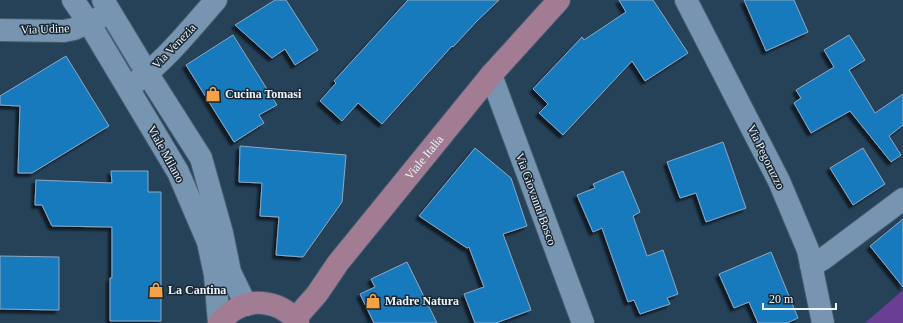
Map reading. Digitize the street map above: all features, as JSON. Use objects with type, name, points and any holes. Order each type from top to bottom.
[{"type":"main road","name":"Viale Italia","points":[[246,304],[259,303],[273,305],[285,310],[297,321],[338,263],[491,75],[559,0]]},
{"type":"main road","points":[[219,323],[231,312],[246,304]]},
{"type":"street","name":"Viale Milano","points":[[73,0],[89,23],[178,172],[208,242],[215,275],[219,323]]},
{"type":"street","name":"Via Venezia","points":[[128,88],[148,73],[168,54],[216,0]]},
{"type":"street","name":"Via Pegoruzzo","points":[[686,0],[779,181],[808,250],[823,323]]},
{"type":"street","name":"Via Udine","points":[[0,30],[64,31],[74,29],[89,23],[107,6]]},
{"type":"street","points":[[107,6],[202,158],[222,233],[230,272],[246,304]]},
{"type":"street","name":"Via Giovanni Bosco","points":[[491,75],[582,323]]},
{"type":"street","points":[[811,266],[823,260],[903,199]]},
{"type":"shaded area","points":[[903,290],[903,323],[865,323]]},
{"type":"building","points":[[275,0],[286,0],[318,50],[295,65],[285,49],[272,58],[235,25]]},
{"type":"building","points":[[408,0],[499,0],[453,47],[452,46],[382,124],[358,103],[342,121],[320,101],[336,83],[334,81]]},
{"type":"building","points":[[619,0],[653,0],[688,53],[645,81],[632,61],[563,135],[539,113],[548,104],[533,89],[582,37],[584,40],[626,12]]},
{"type":"building","points":[[744,0],[794,0],[808,32],[766,51]]},
{"type":"building","points":[[233,35],[277,105],[259,115],[264,123],[234,142],[186,65]]},
{"type":"building","points":[[849,35],[865,60],[849,70],[875,113],[903,94],[903,125],[889,136],[901,155],[891,162],[850,111],[811,133],[794,103],[801,98],[796,90],[834,67],[824,50]]},
{"type":"building","points":[[66,56],[109,126],[32,173],[18,173],[20,106],[0,105],[0,96]]},
{"type":"building","points":[[723,142],[746,208],[706,222],[696,193],[680,198],[667,162]]},
{"type":"building","points":[[240,146],[346,155],[342,202],[303,257],[276,255],[279,217],[260,216],[262,183],[239,182]]},
{"type":"building","points":[[475,148],[511,178],[527,226],[503,234],[531,310],[496,323],[475,323],[464,294],[484,287],[469,247],[467,248],[419,216]]},
{"type":"building","points":[[863,148],[885,184],[853,205],[830,168]]},
{"type":"building","points":[[111,171],[148,171],[148,192],[161,192],[161,321],[110,321],[112,227],[52,226],[42,205],[35,205],[36,180],[112,183]]},
{"type":"building","points":[[623,171],[640,212],[633,216],[647,256],[663,250],[678,294],[667,298],[670,304],[640,314],[634,300],[628,302],[602,228],[593,232],[577,195],[595,188],[593,184]]},
{"type":"building","points":[[903,219],[903,287],[870,246]]},
{"type":"building","points":[[771,252],[798,318],[787,323],[758,323],[749,302],[734,308],[719,274]]},
{"type":"building","points":[[0,256],[59,257],[59,310],[0,309]]},
{"type":"building","points":[[407,262],[437,323],[374,323],[360,294],[375,287],[371,279]]},
{"type":"place","name":"Cucina Tomasi","points":[[213,94]]},
{"type":"place","name":"La Cantina","points":[[156,290]]},
{"type":"place","name":"Madre Natura","points":[[373,301]]}]
